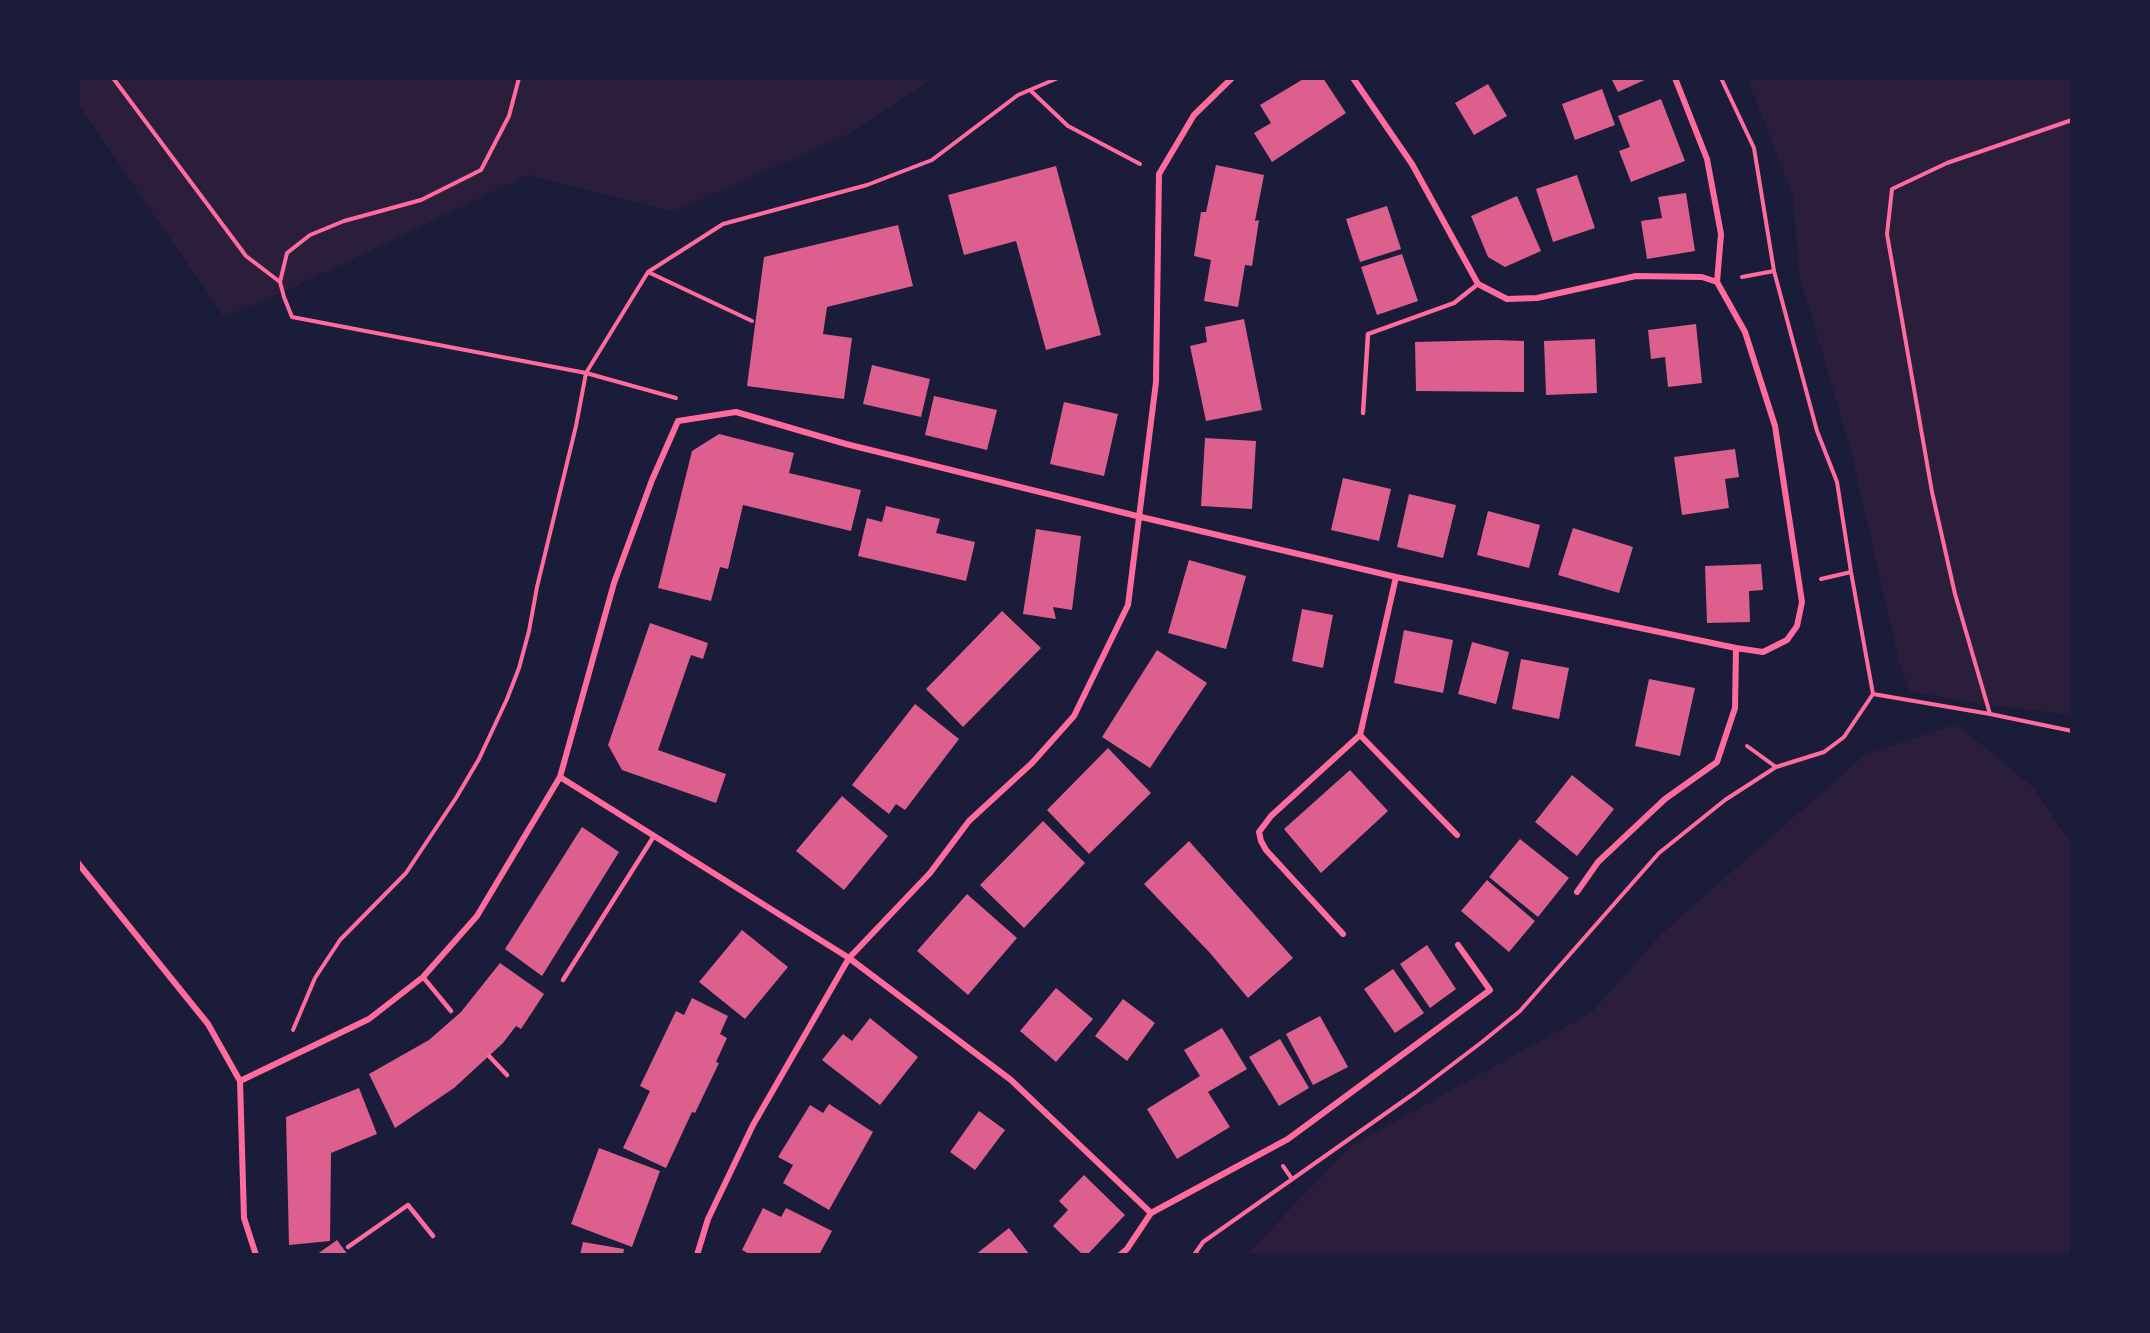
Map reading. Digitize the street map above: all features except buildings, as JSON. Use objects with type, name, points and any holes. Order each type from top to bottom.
[{"type":"street","points":[[697,1255],[708,1219],[753,1125],[849,958],[930,873],[969,821],[1032,763],[1074,716],[1128,605],[1141,517],[1156,382],[1159,174],[1194,115],[1232,78]]},
{"type":"street","points":[[1353,78],[1412,164],[1478,284],[1507,299],[1536,298],[1636,276],[1702,277],[1717,282]]},
{"type":"street","points":[[240,1081],[369,1019],[423,977],[477,916],[560,777],[615,583],[652,480],[678,421],[736,412],[846,444],[1396,577],[1736,648],[1763,651],[1787,640],[1797,626],[1802,602],[1775,426],[1745,332],[1717,282],[1721,234],[1707,159],[1675,78]]},
{"type":"street","points":[[1343,934],[1266,850],[1259,832],[1271,816],[1360,735],[1396,577]]},
{"type":"street","points":[[1577,892],[1598,862],[1665,799],[1717,762],[1735,708],[1736,648]]},
{"type":"street","points":[[1360,735],[1457,835]]},
{"type":"street","points":[[560,777],[849,958],[1011,1080],[1150,1213]]},
{"type":"street","points":[[78,863],[208,1024],[240,1081],[244,1218],[256,1255]]},
{"type":"street","points":[[1120,1255],[1127,1249],[1150,1213],[1288,1139],[1490,990],[1458,945]]},
{"type":"lane","points":[[1363,413],[1368,334],[1454,303],[1478,284]]},
{"type":"lane","points":[[563,980],[654,836]]},
{"type":"lane","points":[[423,977],[451,1011]]},
{"type":"lane","points":[[489,1056],[507,1075]]},
{"type":"lane","points":[[348,1247],[408,1205],[433,1236]]},
{"type":"path","points":[[113,78],[246,256],[280,282]]},
{"type":"path","points":[[519,78],[509,116],[481,170],[421,200],[344,221],[310,236],[287,253],[280,282],[292,317],[586,373],[675,397],[699,417]]},
{"type":"path","points":[[281,1062],[315,978],[340,940],[406,873],[479,759],[507,699],[529,631],[586,373],[648,272],[723,224],[867,185],[932,160],[1018,95],[1058,78]]},
{"type":"path","points":[[1194,1255],[1203,1242],[1416,1092],[1520,1011],[1659,853],[1725,800],[1776,767],[1824,752],[1844,737],[1873,694],[1837,482],[1817,431],[1774,271],[1754,148],[1721,78]]},
{"type":"path","points":[[1030,90],[1068,126],[1159,174]]},
{"type":"path","points":[[1990,714],[1955,594],[1930,481],[1887,234],[1892,189],[1947,163],[2072,120]]},
{"type":"path","points":[[1717,282],[1774,271]]},
{"type":"path","points":[[648,272],[752,321]]},
{"type":"path","points":[[1800,585],[1851,572]]},
{"type":"path","points":[[1873,694],[2072,731]]},
{"type":"path","points":[[1728,731],[1776,767]]},
{"type":"shaded area","points":[[78,78],[934,78],[847,135],[673,212],[528,175],[290,289],[224,317],[78,104]]},
{"type":"shaded area","points":[[1747,78],[2072,78],[2072,715],[1973,703],[1910,691],[1900,666],[1851,451],[1799,273],[1793,196]]},
{"type":"shaded area","points":[[1956,724],[2032,786],[2072,845],[2072,1255],[1246,1255],[1351,1146],[1592,1012],[1661,934],[1866,754]]}]
